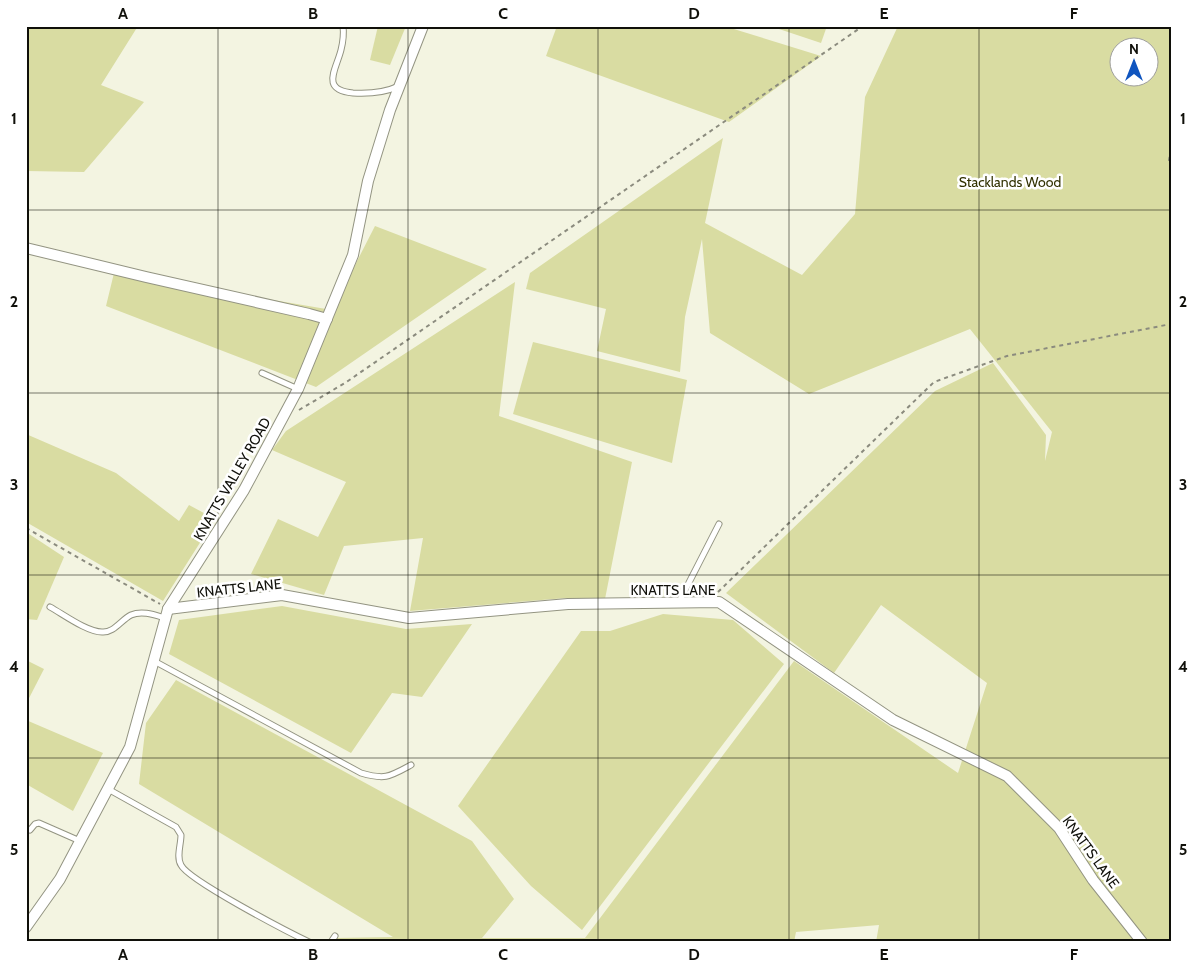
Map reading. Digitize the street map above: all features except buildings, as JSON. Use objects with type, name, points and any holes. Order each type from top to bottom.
[{"type":"street","name":"KNATTS VALLEY ROAD","points":[[26,927],[60,879],[130,747],[167,614],[244,490],[298,389],[354,255],[368,181],[390,110],[423,26]]},
{"type":"street","points":[[26,248],[327,319]]},
{"type":"street","name":"KNATTS LANE","points":[[167,614],[282,595],[409,618],[568,604],[719,602],[893,720],[1007,776],[1059,828],[1093,880],[1142,942]]},
{"type":"lane","points":[[343,26],[341,50],[332,78],[334,85],[339,90],[352,93],[387,91],[400,86]]},
{"type":"lane","points":[[262,374],[298,389]]},
{"type":"lane","points":[[679,603],[719,524]]},
{"type":"lane","points":[[50,607],[92,630],[103,633],[112,630],[132,615],[146,613],[167,614]]},
{"type":"lane","points":[[154,661],[361,773],[378,778],[390,776],[411,765]]},
{"type":"lane","points":[[108,789],[176,828],[182,835],[178,859],[184,871],[218,893],[309,942]]},
{"type":"lane","points":[[30,830],[35,824],[39,823],[80,841]]},
{"type":"lane","points":[[331,942],[335,936]]},
{"type":"path","points":[[298,410],[345,383],[863,26]]},
{"type":"path","points":[[1171,149],[1171,168]]},
{"type":"path","points":[[708,602],[934,382],[1007,356],[1171,324]]},
{"type":"path","points":[[26,528],[167,614]]},
{"type":"green space","points":[[26,26],[138,26],[101,85],[144,102],[84,172],[26,171]]},
{"type":"green space","points":[[378,26],[406,26],[390,65],[370,60]]},
{"type":"green space","points":[[557,26],[724,26],[821,56],[729,122],[546,56]]},
{"type":"green space","points":[[770,26],[827,26],[821,43]]},
{"type":"green space","name":"Stacklands Wood","points":[[898,26],[1171,26],[1171,942],[876,942],[879,925],[796,932],[794,942],[336,942],[336,938],[393,937],[139,784],[146,723],[176,680],[472,841],[514,899],[482,938],[585,938],[794,661],[958,773],[987,683],[881,605],[834,673],[726,593],[935,391],[993,363],[1046,435],[1045,461],[1052,432],[970,329],[809,394],[710,333],[702,239],[685,317],[680,372],[597,351],[606,309],[526,289],[530,273],[723,138],[705,223],[802,275],[855,214],[865,97]]},
{"type":"green space","points":[[375,226],[487,269],[316,387],[106,306],[114,273],[332,310]]},
{"type":"green space","points":[[515,282],[499,416],[632,462],[605,599],[566,598],[410,611],[423,538],[344,546],[324,595],[251,574],[278,519],[318,537],[346,482],[272,450],[286,431]]},
{"type":"green space","points":[[533,342],[687,380],[672,463],[513,414]]},
{"type":"green space","points":[[26,434],[116,473],[179,521],[189,505],[215,519],[163,601],[26,522]]},
{"type":"green space","points":[[26,532],[64,557],[37,620],[26,619]]},
{"type":"green space","points":[[282,606],[406,629],[472,624],[422,697],[392,693],[351,753],[169,654],[179,620]]},
{"type":"green space","points":[[663,614],[733,620],[784,664],[582,930],[531,886],[458,806],[581,631],[610,631]]},
{"type":"green space","points":[[26,660],[44,669],[26,704]]},
{"type":"green space","points":[[26,720],[103,753],[73,811],[26,784]]}]
